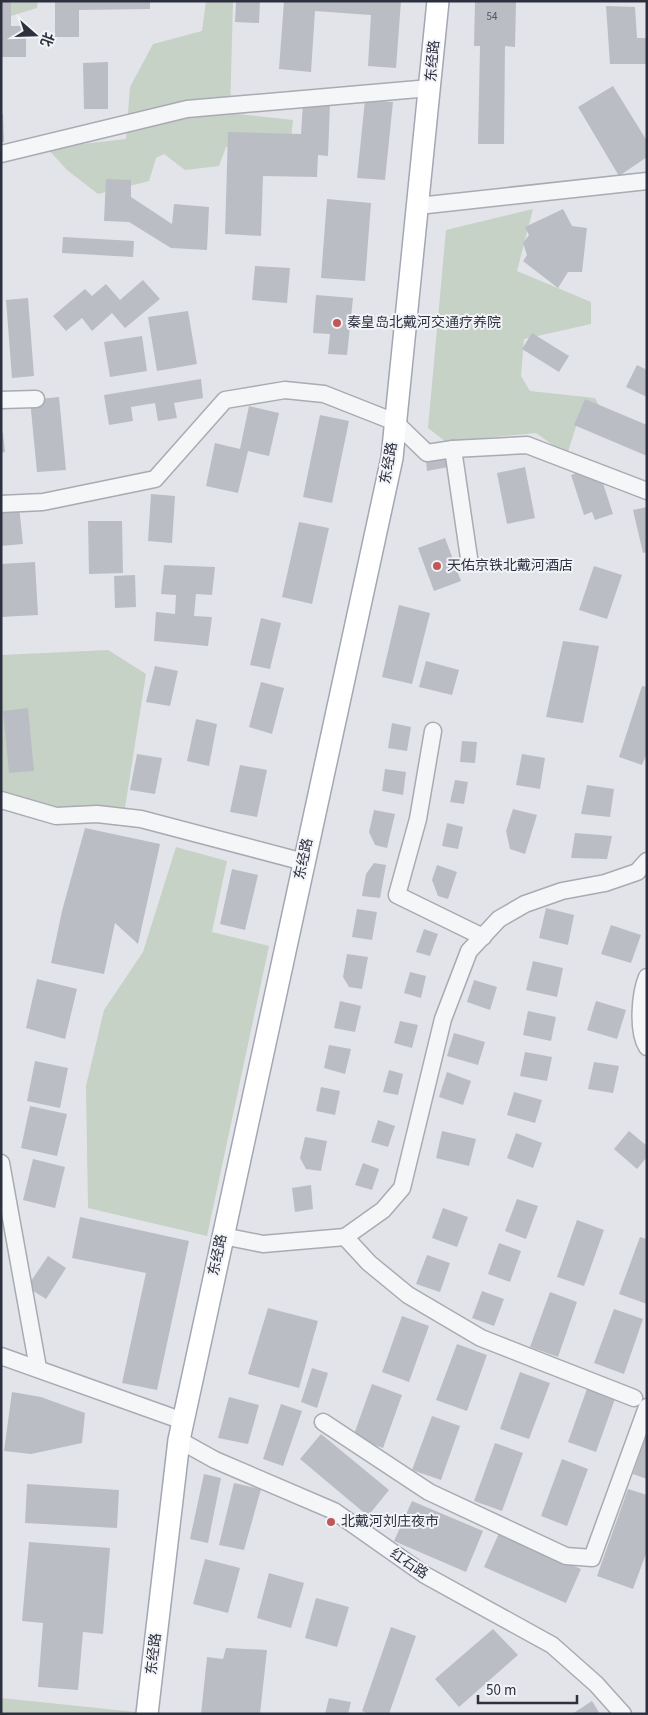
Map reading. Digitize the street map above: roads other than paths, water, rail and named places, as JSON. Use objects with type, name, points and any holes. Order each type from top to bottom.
[{"type":"main road","name":"东经路","points":[[147,1714],[181,1430],[392,458],[438,1]]},
{"type":"street","points":[[1,154],[187,109],[430,88]]},
{"type":"street","points":[[418,206],[647,181]]},
{"type":"street","points":[[1,504],[43,502],[155,480],[225,400],[285,390],[324,394],[395,422],[427,453],[453,449],[527,445],[647,491]]},
{"type":"street","points":[[1,400],[36,399]]},
{"type":"street","points":[[453,449],[469,558]]},
{"type":"street","points":[[433,731],[418,819],[396,895],[483,937]]},
{"type":"street","points":[[1,800],[56,816],[98,814],[140,819],[304,862]]},
{"type":"street","points":[[223,1236],[263,1244],[345,1237],[383,1210],[402,1188],[443,1019],[469,951],[499,919],[525,904],[562,891],[613,881],[637,872],[647,861]]},
{"type":"street","points":[[647,977],[642,990],[642,1039],[647,1047]]},
{"type":"street","points":[[1,1163],[38,1368]]},
{"type":"street","points":[[323,1422],[429,1492],[566,1556],[592,1558],[640,1402],[481,1338],[408,1295],[369,1264],[345,1237]]},
{"type":"street","name":"红石路","points":[[1,1356],[38,1368],[181,1430],[215,1460],[334,1510],[425,1575],[552,1645],[596,1684],[623,1714]]},
{"type":"place","name":"秦皇岛北戴河交通疗养院","points":[[337,323]]},
{"type":"place","name":"天佑京铁北戴河酒店","points":[[437,566]]},
{"type":"place","name":"北戴河刘庄夜市","points":[[331,1522]]}]
